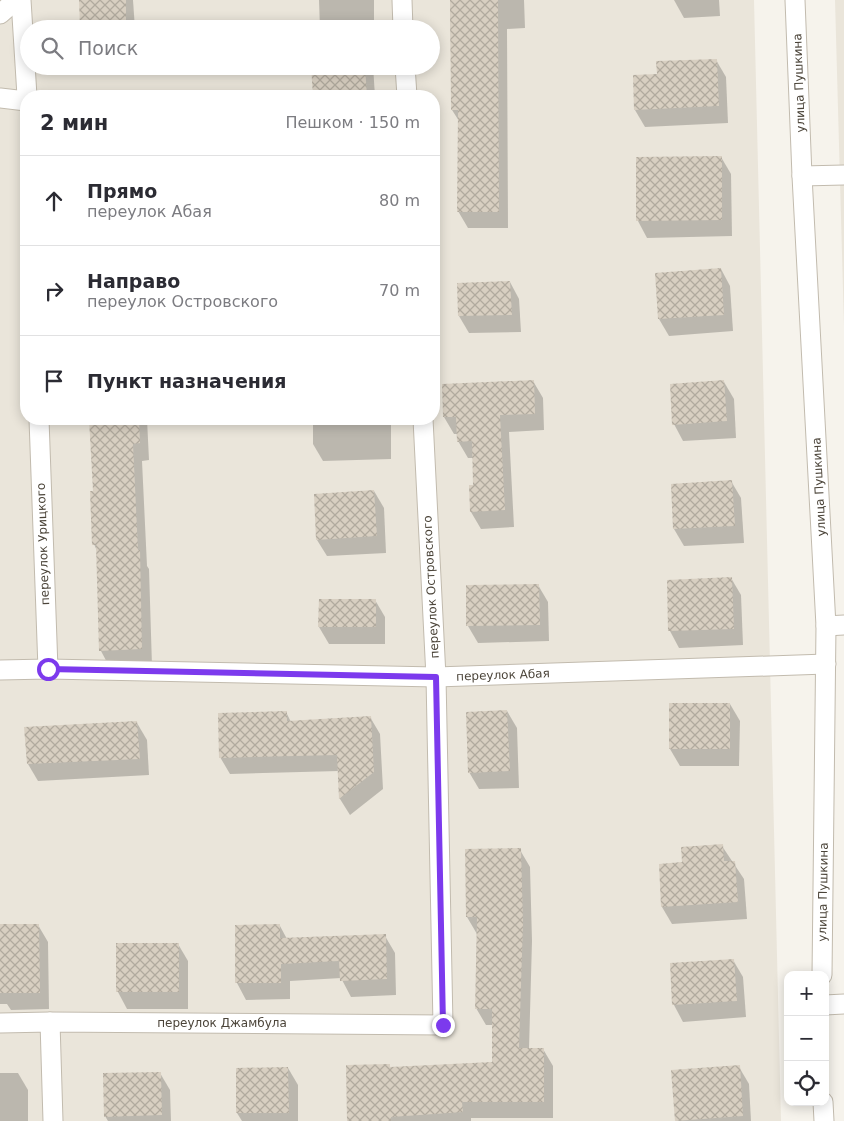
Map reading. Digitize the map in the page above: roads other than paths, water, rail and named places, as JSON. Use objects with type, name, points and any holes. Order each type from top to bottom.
[{"type":"lane","points":[[0,14],[16,0]]},
{"type":"lane","points":[[21,0],[22,20]]},
{"type":"lane","points":[[402,0],[403,20]]},
{"type":"lane","name":"улица Пушкина","points":[[795,0],[802,176],[835,626],[826,664],[822,971]]},
{"type":"lane","points":[[26,75],[27,90]]},
{"type":"lane","points":[[406,75],[407,90]]},
{"type":"lane","points":[[0,98],[20,100]]},
{"type":"lane","points":[[802,176],[844,175]]},
{"type":"lane","name":"переулок Урицкого","points":[[39,425],[48,669]]},
{"type":"lane","name":"переулок Островского","points":[[423,425],[436,677],[443,1025]]},
{"type":"lane","name":"переулок Абая","points":[[0,670],[48,669],[436,677],[826,664]]},
{"type":"lane","points":[[829,1005],[844,1004]]},
{"type":"lane","points":[[50,1022],[53,1121]]},
{"type":"lane","name":"переулок Джамбула","points":[[0,1023],[443,1025]]},
{"type":"lane","points":[[823,1106],[824,1121]]}]
